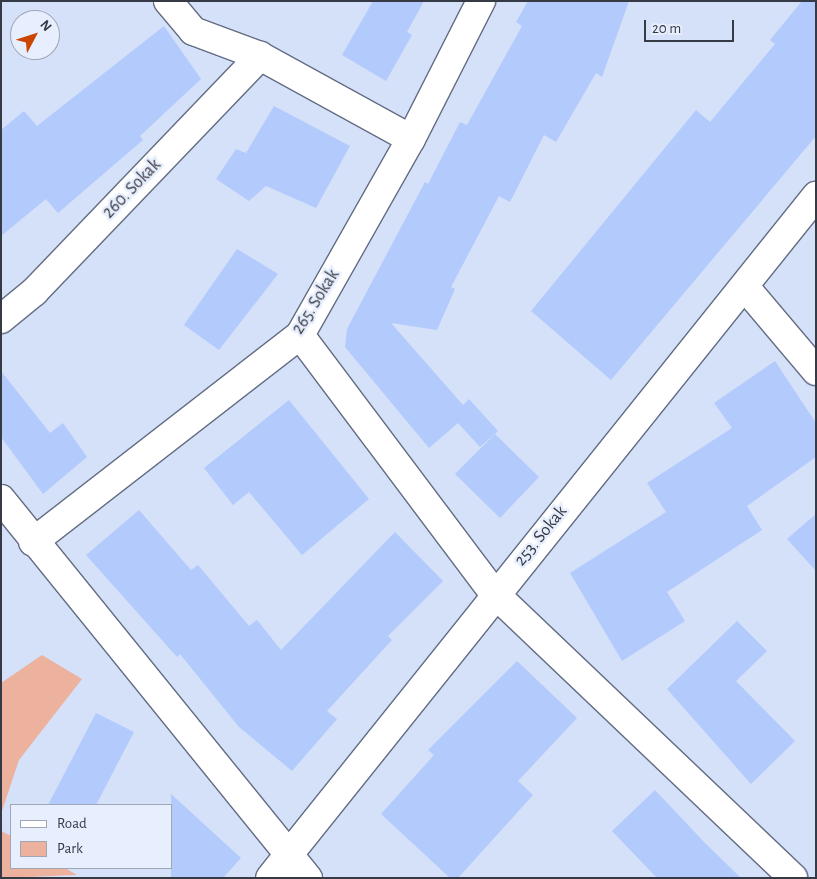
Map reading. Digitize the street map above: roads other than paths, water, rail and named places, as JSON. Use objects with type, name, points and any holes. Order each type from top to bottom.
[{"type":"street","points":[[168,1],[193,31],[260,56],[411,139]]},
{"type":"street","name":"265. Sokak","points":[[33,542],[300,335],[411,139],[482,1]]},
{"type":"street","name":"260. Sokak","points":[[1,319],[34,292],[260,56]]},
{"type":"street","name":"253. Sokak","points":[[270,878],[289,858],[494,593],[746,287],[816,196]]},
{"type":"street","points":[[746,287],[816,371]]},
{"type":"street","points":[[300,335],[494,593],[794,878]]},
{"type":"street","points":[[1,499],[33,542],[289,858],[308,878]]}]
